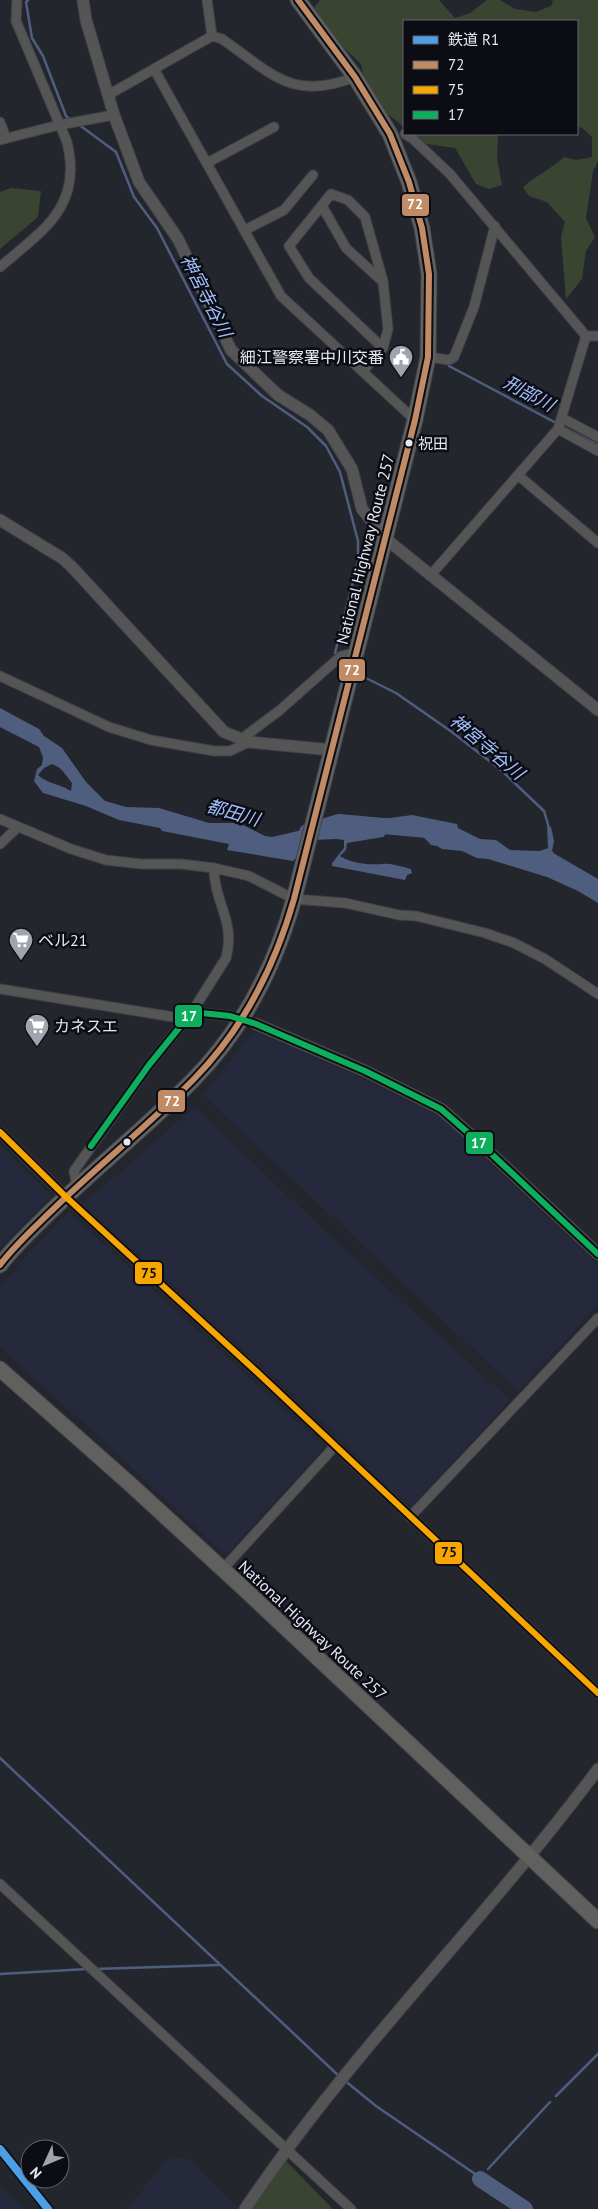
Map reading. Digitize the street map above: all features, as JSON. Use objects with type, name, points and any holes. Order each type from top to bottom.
[{"type":"highway","name":"National Highway Route 257","points":[[0,1265],[71,1191],[194,1079],[234,1031],[257,995],[284,936],[295,897],[415,420],[428,358],[429,274],[422,228],[409,182],[400,134],[355,77],[303,2]]},
{"type":"highway","name":"National Highway Route 257","points":[[0,1369],[223,1570],[598,1921]]},
{"type":"street","points":[[0,267],[38,237],[52,222],[67,194],[71,172],[70,156],[63,124],[16,21],[17,0]]},
{"type":"street","points":[[83,0],[86,20],[114,115],[139,182],[178,239],[231,350],[278,395],[310,415],[328,430],[352,469],[362,509],[386,539],[598,710]]},
{"type":"street","points":[[207,0],[212,36]]},
{"type":"street","points":[[108,95],[212,36],[222,39],[279,79],[292,84],[307,88],[322,88],[355,77]]},
{"type":"street","points":[[154,68],[282,296],[415,420]]},
{"type":"street","points":[[0,122],[3,139],[63,124],[114,115]]},
{"type":"street","points":[[207,164],[274,127]]},
{"type":"street","points":[[400,134],[413,139],[450,174],[586,336]]},
{"type":"street","points":[[245,230],[284,210],[312,175]]},
{"type":"street","points":[[363,371],[383,348],[388,329],[383,282],[365,216],[348,200],[331,194],[289,246],[309,278],[383,348]]},
{"type":"street","points":[[322,206],[346,248],[383,282]]},
{"type":"street","points":[[428,358],[449,360],[454,357],[474,307],[495,226]]},
{"type":"street","points":[[430,576],[519,476],[560,424],[586,336]]},
{"type":"street","points":[[586,336],[598,336]]},
{"type":"street","points":[[560,424],[598,437]]},
{"type":"street","points":[[560,424],[598,451]]},
{"type":"street","points":[[519,476],[598,543]]},
{"type":"street","points":[[0,520],[62,558],[71,566],[224,732],[245,741],[332,750]]},
{"type":"street","points":[[0,676],[109,727],[152,740],[214,752],[230,751],[245,741],[288,704],[340,656],[357,652]]},
{"type":"street","points":[[0,819],[71,849],[106,860],[141,864],[181,864],[214,868],[249,876],[295,897],[344,903],[400,915],[416,916],[485,933],[514,943],[545,959],[598,994]]},
{"type":"street","points":[[0,844],[18,827]]},
{"type":"street","points":[[71,1191],[74,1171],[149,1065],[189,1016],[226,958],[230,937],[228,920],[214,883],[214,868]]},
{"type":"street","points":[[0,989],[189,1016],[230,1016]]},
{"type":"street","points":[[256,1024],[365,1071],[441,1109],[598,1254]]},
{"type":"street","points":[[0,1132],[71,1191],[335,1446],[598,1693]]},
{"type":"street","points":[[410,1517],[598,1318]]},
{"type":"street","points":[[223,1570],[335,1446]]},
{"type":"street","points":[[246,2209],[286,2150],[337,2084],[423,1979],[529,1857],[598,1769]]},
{"type":"street","points":[[0,1884],[351,2209]]},
{"type":"shaded area","points":[[0,708],[39,729],[44,736],[62,748],[86,782],[105,801],[126,807],[159,808],[209,823],[239,823],[265,836],[272,837],[324,825],[339,825],[412,815],[457,824],[458,828],[480,839],[496,840],[510,850],[540,851],[548,848],[547,826],[551,827],[554,841],[552,851],[598,879],[598,903],[578,891],[547,877],[488,859],[477,858],[462,851],[442,849],[431,845],[415,828],[386,834],[383,837],[347,843],[346,850],[340,856],[350,861],[389,864],[411,869],[412,873],[407,875],[405,880],[332,866],[332,863],[344,848],[344,840],[314,840],[293,861],[227,850],[229,844],[162,831],[160,828],[119,820],[86,806],[43,793],[34,781],[37,769],[42,765],[43,757],[39,747],[0,727]],"holes":[[[52,764],[64,772],[72,783],[71,791],[38,775],[44,768]]]},
{"type":"shaded area","points":[[254,1031],[343,1070],[441,1117],[598,1265],[598,1305],[518,1391],[203,1095]]},
{"type":"shaded area","points":[[195,1107],[328,1234],[510,1400],[411,1508],[306,1406],[83,1204]]},
{"type":"shaded area","points":[[0,1145],[51,1196],[0,1248]]},
{"type":"shaded area","points":[[69,1212],[325,1447],[225,1555],[93,1431],[0,1348],[0,1287],[29,1253]]},
{"type":"shaded area","points":[[171,2156],[189,2159],[238,2209],[126,2209]]},
{"type":"shaded area","points":[[0,2185],[24,2209],[0,2209]]},
{"type":"green space","points":[[320,0],[439,0],[455,18],[470,13],[487,0],[500,0],[515,9],[536,12],[551,6],[553,0],[598,0],[598,161],[593,171],[586,218],[595,237],[586,251],[582,279],[566,299],[561,237],[565,222],[547,202],[529,196],[523,187],[564,157],[576,160],[592,157],[592,137],[581,127],[578,128],[578,20],[403,20],[403,126],[384,111],[366,87],[361,64],[339,43],[314,8]]},
{"type":"green space","points":[[415,135],[498,135],[497,158],[502,185],[489,189],[476,184],[455,148],[427,144]]},
{"type":"green space","points":[[11,188],[41,191],[38,217],[0,249],[0,192]]},
{"type":"green space","points":[[286,2161],[333,2209],[252,2209]]},
{"type":"waterway","name":"神宮寺谷川","points":[[28,0],[26,2],[32,38],[43,56],[66,116],[71,120]]},
{"type":"waterway","name":"神宮寺谷川","points":[[78,124],[116,152],[134,197],[157,228],[227,364],[262,396],[307,427],[326,446],[340,472],[358,541],[358,562],[335,653]]},
{"type":"waterway","name":"刑部川","points":[[449,366],[558,424]]},
{"type":"waterway","name":"刑部川","points":[[563,427],[598,445]]},
{"type":"waterway","name":"神宮寺谷川","points":[[364,677],[396,693],[452,732],[501,770],[544,811],[549,828]]},
{"type":"waterway","name":"都田川","points":[[307,832],[339,822],[438,831]]},
{"type":"waterway","points":[[0,1758],[340,2077]]},
{"type":"waterway","points":[[95,1969],[219,1965]]},
{"type":"waterway","points":[[0,1974],[87,1969]]},
{"type":"waterway","points":[[556,2096],[598,2054]]},
{"type":"waterway","points":[[344,2080],[376,2106],[481,2178]]},
{"type":"waterway","points":[[488,2169],[550,2102]]},
{"type":"waterway","points":[[480,2179],[525,2209]]},
{"type":"rail line","name":"R1","points":[[0,2149],[48,2209]]},
{"type":"transit line","name":"72","points":[[0,1265],[20,1242],[60,1203],[157,1115],[212,1060],[242,1018],[267,972],[294,899],[415,420],[428,357],[429,274],[422,228],[409,182],[390,134],[355,77],[298,0]]},
{"type":"transit line","name":"17","points":[[91,1146],[149,1065],[192,1012],[230,1016],[256,1024],[365,1071],[441,1109],[598,1254]]},
{"type":"transit line","name":"75","points":[[0,1132],[66,1197],[258,1373],[598,1693]]},
{"type":"place","name":"細江警察署中川交番","points":[[401,378]]},
{"type":"place","name":"祝田","points":[[409,443]]},
{"type":"place","name":"ベル21","points":[[21,961]]},
{"type":"place","name":"カネスエ","points":[[37,1047]]}]
